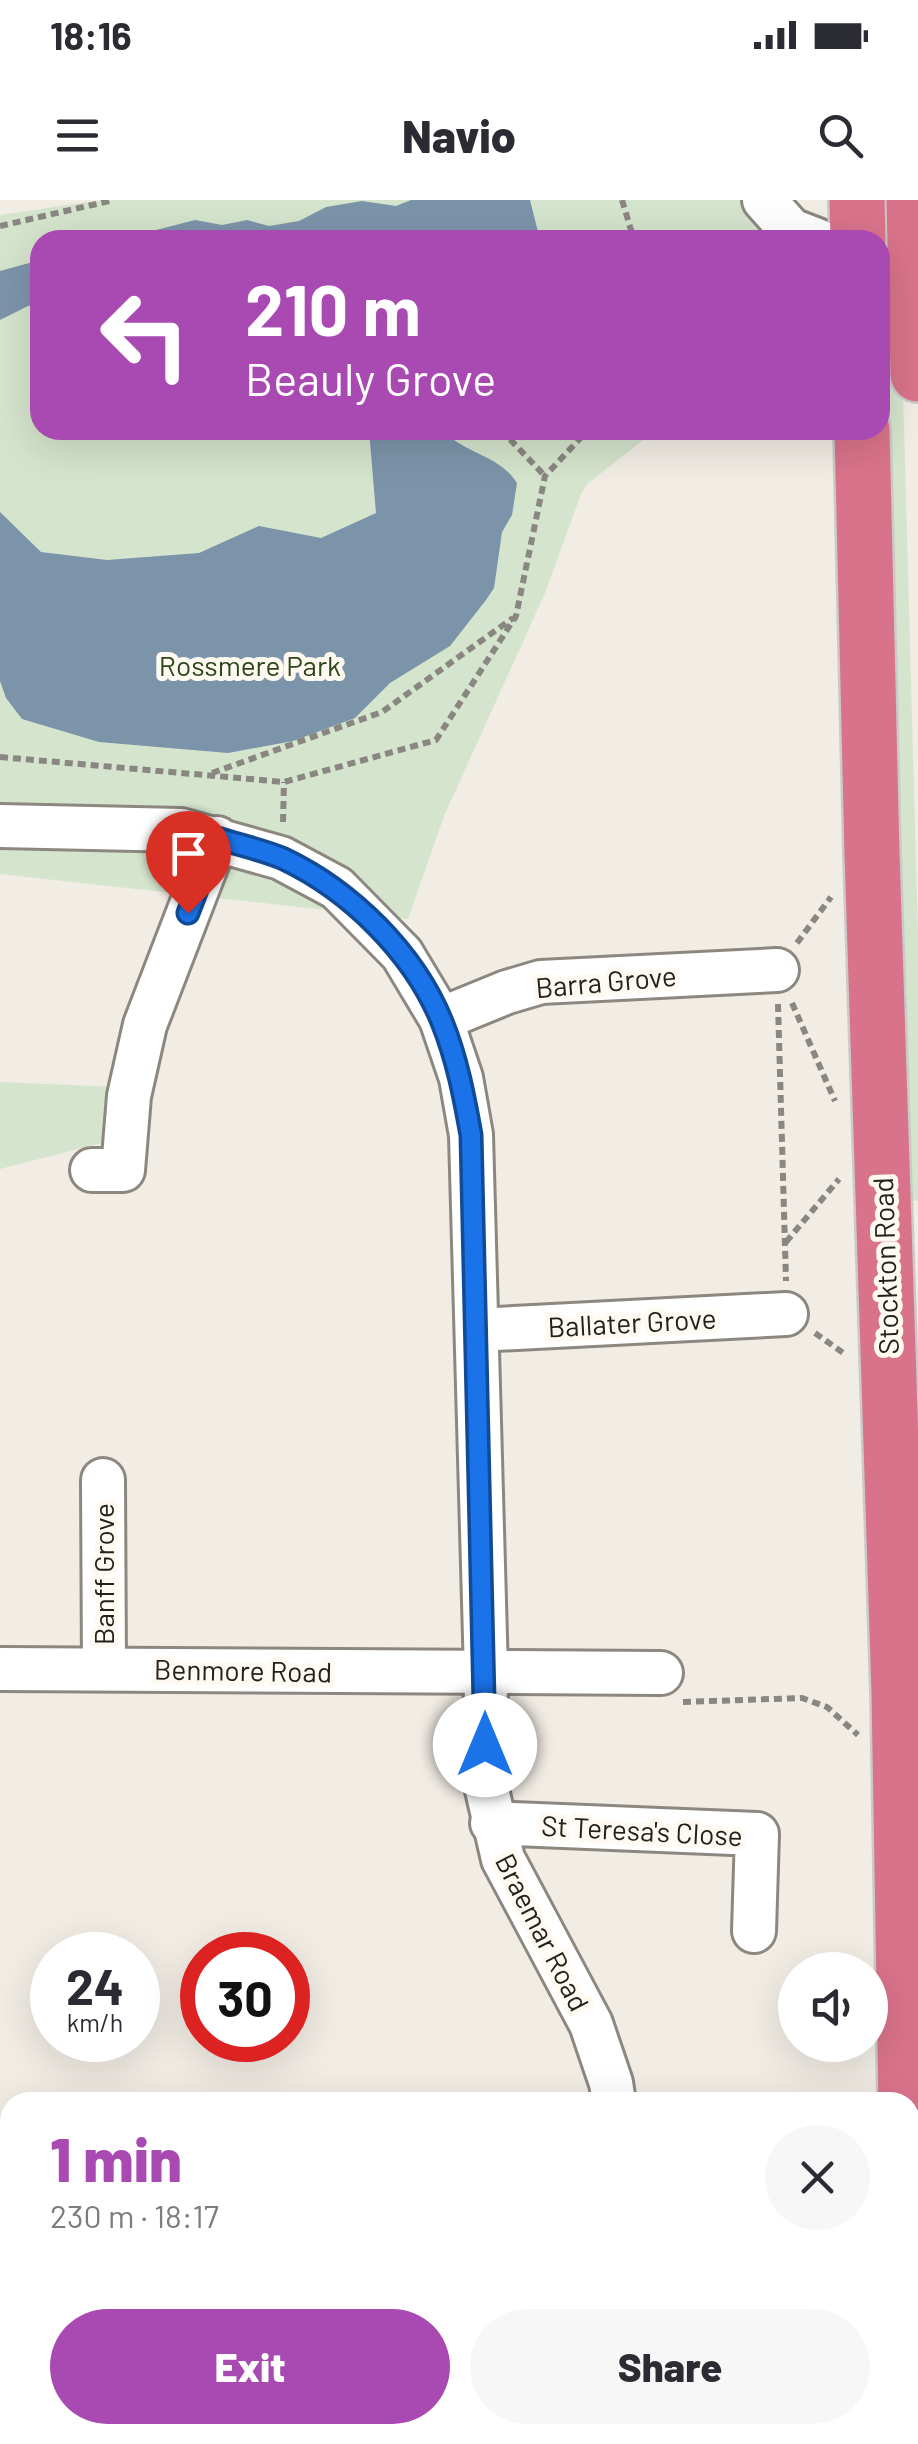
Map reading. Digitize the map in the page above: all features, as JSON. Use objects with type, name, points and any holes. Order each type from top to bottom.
[{"type":"highway","points":[[914,205],[918,374]]},
{"type":"highway","name":"Stockton Road","points":[[862,440],[900,1692],[906,2092]]},
{"type":"street","points":[[764,200],[792,230]]},
{"type":"street","points":[[846,230],[914,205]]},
{"type":"street","name":"Braemar Road","points":[[0,826],[181,830],[281,858],[336,888],[402,954],[441,1019],[461,1078],[471,1135],[486,1673],[485,1780],[503,1858],[591,2024],[612,2092]]},
{"type":"street","points":[[122,1170],[128,1096],[145,1024],[217,838]]},
{"type":"street","name":"Barra Grove","points":[[441,1019],[541,982],[777,970]]},
{"type":"street","name":"Ballater Grove","points":[[477,1330],[786,1314]]},
{"type":"street","name":"Banff Grove","points":[[103,1480],[104,1669]]},
{"type":"street","name":"Benmore Road","points":[[0,1669],[661,1674]]},
{"type":"street","name":"St Teresa's Close","points":[[492,1823],[757,1834],[754,1930]]},
{"type":"path","points":[[0,226],[114,200]]},
{"type":"path","points":[[622,200],[631,230]]},
{"type":"path","points":[[511,440],[545,476]]},
{"type":"path","points":[[0,757],[284,782],[436,740],[516,616],[545,476],[579,440]]},
{"type":"path","points":[[206,776],[382,712],[516,616]]},
{"type":"path","points":[[872,854],[843,881],[777,970],[786,1314],[889,1384]]},
{"type":"path","points":[[777,970],[837,1106],[882,1137],[843,1174],[786,1243]]},
{"type":"path","points":[[661,1674],[678,1702],[802,1698],[827,1708],[861,1738]]},
{"type":"green space","name":"Rossmere Park","points":[[102,200],[748,200],[766,230],[30,230],[30,440],[643,440],[587,484],[581,494],[545,593],[444,816],[408,919],[0,874],[0,215]]},
{"type":"green space","points":[[901,318],[918,935],[918,1201],[907,1199],[885,440],[890,440],[890,319]]},
{"type":"green space","points":[[0,1082],[116,1087],[110,1141],[0,1169]]},
{"type":"water","points":[[411,200],[530,200],[538,230],[156,230],[195,220],[222,225],[247,220],[269,226],[299,221],[326,207],[362,201],[396,206]]},
{"type":"water","points":[[30,263],[30,306],[0,320],[0,271]]},
{"type":"water","points":[[370,440],[455,440],[501,466],[517,483],[512,515],[502,532],[494,588],[486,600],[450,646],[390,683],[355,718],[293,741],[228,753],[99,742],[22,719],[6,698],[0,681],[0,512],[41,552],[107,560],[199,553],[259,526],[321,538],[376,513]]},
{"type":"route","points":[[188,913],[217,838],[281,858],[336,888],[402,954],[441,1019],[461,1078],[471,1135],[485,1745]]}]
